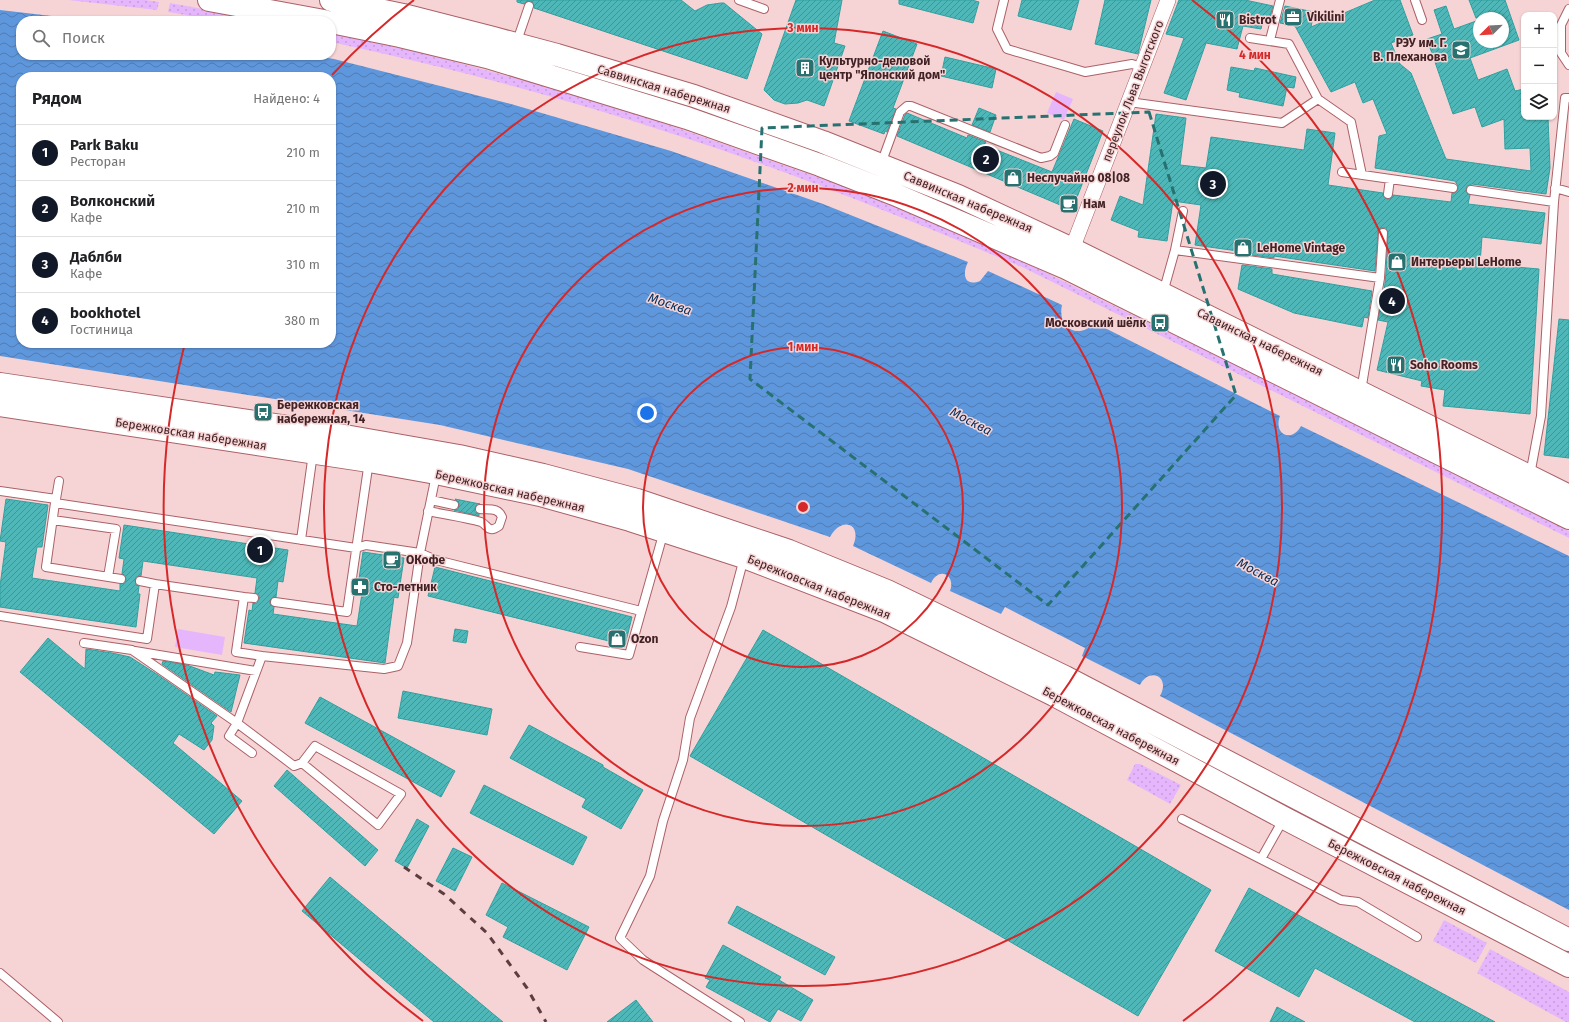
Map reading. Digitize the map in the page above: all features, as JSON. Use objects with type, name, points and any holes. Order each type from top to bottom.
[{"type":"main road","points":[[208,0],[296,16]]},
{"type":"main road","name":"Саввинская набережная","points":[[331,0],[403,15],[516,44],[694,96],[823,142],[965,198],[1072,249],[1569,496]]},
{"type":"main road","name":"Саввинская набережная","points":[[336,23],[400,36],[487,57],[553,76],[687,118],[820,165],[894,194],[1066,268],[1569,518]]},
{"type":"main road","name":"Бережковская набережная","points":[[0,384],[322,432],[438,463],[540,495],[664,531],[744,557],[884,611],[1054,694],[1284,818],[1569,966]]},
{"type":"main road","name":"Бережковская набережная","points":[[0,405],[369,461],[438,463],[543,475],[637,500],[789,551],[887,591],[1065,677],[1569,940]]},
{"type":"street","name":"переулок Льва Выготского","points":[[1072,249],[1168,0]]},
{"type":"lane","points":[[738,0],[764,9]]},
{"type":"lane","points":[[1004,0],[997,29],[1007,49],[1084,72],[1132,64],[1142,67]]},
{"type":"lane","points":[[1270,40],[1280,0]]},
{"type":"lane","points":[[1415,0],[1422,20]]},
{"type":"lane","points":[[516,44],[529,6]]},
{"type":"lane","points":[[1569,9],[1561,25],[1561,53],[1569,65]]},
{"type":"lane","points":[[1250,38],[1289,44],[1318,99],[1352,122],[1362,174]]},
{"type":"lane","points":[[1529,476],[1541,416],[1555,188],[1565,98],[1569,98]]},
{"type":"lane","points":[[1129,102],[1282,123],[1318,99]]},
{"type":"lane","points":[[881,165],[900,112],[907,106],[911,106],[1041,158],[1050,156],[1054,153],[1065,125]]},
{"type":"lane","points":[[1342,172],[1453,188]]},
{"type":"lane","points":[[1388,194],[1390,179]]},
{"type":"lane","points":[[1555,188],[1569,192]]},
{"type":"lane","points":[[1470,190],[1554,202]]},
{"type":"lane","points":[[1163,294],[1175,250],[1183,211]]},
{"type":"lane","points":[[1361,392],[1380,278],[1382,233]]},
{"type":"lane","points":[[1175,250],[1380,278]]},
{"type":"lane","points":[[301,540],[313,453]]},
{"type":"lane","points":[[275,602],[347,612],[369,461]]},
{"type":"lane","points":[[244,597],[236,652],[384,669],[398,666],[407,643],[420,552],[438,463]]},
{"type":"lane","points":[[59,481],[46,567],[121,579]]},
{"type":"lane","points":[[0,491],[356,548],[366,545],[420,552],[436,560],[641,611]]},
{"type":"lane","points":[[430,500],[454,505]]},
{"type":"lane","points":[[428,511],[483,523],[490,529],[499,526],[502,517],[498,511],[492,509],[480,509]]},
{"type":"lane","points":[[53,520],[116,529],[108,577]]},
{"type":"lane","points":[[580,647],[629,655],[664,531]]},
{"type":"lane","points":[[740,1022],[643,960],[620,938],[650,876],[663,821],[683,760],[690,718],[731,607],[744,557]]},
{"type":"lane","points":[[140,581],[254,598]]},
{"type":"lane","points":[[0,616],[147,638],[155,584]]},
{"type":"lane","points":[[84,643],[256,671]]},
{"type":"lane","points":[[132,650],[237,723],[294,766],[302,763],[315,746],[401,794],[378,825],[302,763]]},
{"type":"lane","points":[[252,753],[230,736],[237,723],[262,656]]},
{"type":"lane","points":[[1261,859],[1284,818]]},
{"type":"lane","points":[[1182,819],[1340,900],[1358,902],[1417,937]]},
{"type":"lane","points":[[0,973],[58,1022]]},
{"type":"highlighted area","points":[[1149,112],[1236,395],[1048,605],[750,379],[762,128]]},
{"type":"shaded area","points":[[68,0],[146,0],[159,2],[157,10]]},
{"type":"shaded area","points":[[170,3],[242,16],[192,16],[168,12]]},
{"type":"shaded area","points":[[336,34],[423,53],[595,100],[840,185],[983,242],[1350,421],[1556,524],[1569,531],[1569,538],[1022,267],[936,231],[762,164],[631,120],[546,95],[418,62],[336,43]]},
{"type":"shaded area","points":[[1056,92],[1073,99],[1064,120],[1047,113]]},
{"type":"shaded area","points":[[178,629],[225,637],[222,655],[175,647]]},
{"type":"shaded area","points":[[1135,764],[1140,764],[1181,785],[1170,804],[1127,780]]},
{"type":"shaded area","points":[[1444,920],[1487,943],[1476,963],[1433,941]]},
{"type":"shaded area","points":[[1490,949],[1569,992],[1569,1022],[1566,1022],[1477,973]]},
{"type":"water","name":"Москва","points":[[0,10],[52,16],[16,16],[16,60],[336,60],[511,104],[671,151],[823,204],[968,262],[965,275],[968,281],[980,281],[988,271],[1062,305],[1061,313],[1063,320],[1070,329],[1082,331],[1095,323],[1280,416],[1279,428],[1284,434],[1293,434],[1301,426],[1569,556],[1569,910],[1160,696],[1163,689],[1163,683],[1158,676],[1148,676],[1140,685],[1082,656],[1085,648],[1005,607],[1001,614],[950,591],[951,581],[946,575],[938,575],[931,583],[853,546],[855,532],[849,525],[840,526],[830,537],[628,469],[440,425],[0,356]]},
{"type":"building","points":[[517,0],[681,0],[695,11],[707,5],[724,3],[762,34],[747,79],[534,8],[531,1],[524,4],[517,2]]},
{"type":"building","name":"Культурно-деловой центр \"Японский дом\"","points":[[796,0],[842,0],[834,43],[845,46],[824,106],[807,100],[798,103],[785,104],[774,100],[764,90]]},
{"type":"building","points":[[899,0],[972,0],[979,2],[973,23],[899,4]]},
{"type":"building","points":[[1022,0],[1079,0],[1071,30],[1018,16]]},
{"type":"building","points":[[1105,0],[1151,0],[1138,54],[1095,44]]},
{"type":"building","points":[[1179,0],[1245,0],[1273,6],[1269,21],[1263,20],[1261,29],[1243,26],[1237,49],[1206,43],[1186,100],[1164,93],[1184,38],[1166,34]]},
{"type":"building","points":[[1375,0],[1400,0],[1413,35],[1391,43],[1400,64],[1411,73],[1446,159],[1531,171],[1530,148],[1505,149],[1504,119],[1482,127],[1475,107],[1453,114],[1427,39],[1442,34],[1434,10],[1446,6],[1454,29],[1473,22],[1473,48],[1497,48],[1470,58],[1478,80],[1507,69],[1515,91],[1521,90],[1521,120],[1548,120],[1550,168],[1546,194],[1472,184],[1467,186],[1466,190],[1466,192],[1470,195],[1468,204],[1545,213],[1541,244],[1482,237],[1480,264],[1539,269],[1530,414],[1443,406],[1445,390],[1421,386],[1422,381],[1377,370],[1388,322],[1378,320],[1384,293],[1386,272],[1388,233],[1386,228],[1381,228],[1378,232],[1375,271],[1274,256],[1274,258],[1244,254],[1245,252],[1195,245],[1201,205],[1173,201],[1167,241],[1138,237],[1139,231],[1111,220],[1120,196],[1143,205],[1156,114],[1186,118],[1180,165],[1206,168],[1211,137],[1304,150],[1307,129],[1335,133],[1328,185],[1383,193],[1383,196],[1387,199],[1390,199],[1393,195],[1451,202],[1452,193],[1455,193],[1458,189],[1455,181],[1375,168],[1379,136],[1387,134],[1373,99],[1363,103],[1355,82],[1331,92],[1295,26],[1280,23],[1285,6],[1314,12],[1311,27]]},
{"type":"building","points":[[1469,0],[1505,0],[1519,40],[1509,44],[1509,12],[1474,12]]},
{"type":"building","points":[[883,31],[917,44],[893,108],[896,109],[887,132],[885,131],[884,134],[849,121]]},
{"type":"building","points":[[945,57],[996,69],[992,88],[941,76]]},
{"type":"building","points":[[1231,67],[1254,71],[1255,68],[1296,77],[1294,88],[1287,87],[1283,106],[1239,97],[1240,93],[1227,90]]},
{"type":"building","points":[[979,108],[996,115],[990,132],[972,125]]},
{"type":"building","points":[[907,113],[967,138],[968,135],[986,142],[984,145],[1052,172],[1074,119],[1103,131],[1072,210],[897,136]]},
{"type":"building","points":[[1242,265],[1272,269],[1272,274],[1372,291],[1368,318],[1364,317],[1362,327],[1294,313],[1238,289]]},
{"type":"building","points":[[1559,319],[1569,320],[1569,458],[1544,455]]},
{"type":"building","points":[[6,499],[48,505],[42,547],[37,547],[32,578],[120,591],[120,584],[125,583],[126,579],[125,575],[122,574],[124,559],[119,558],[124,525],[288,550],[283,582],[278,581],[276,597],[273,597],[270,601],[270,604],[274,607],[273,614],[357,626],[362,593],[357,592],[363,552],[404,558],[398,598],[394,597],[385,663],[244,643],[249,610],[252,611],[253,603],[257,603],[259,599],[259,595],[255,593],[257,578],[143,561],[141,576],[136,577],[135,580],[136,585],[139,586],[138,594],[140,594],[136,627],[0,607],[0,586],[6,542],[0,541]]},
{"type":"building","points":[[455,499],[480,504],[477,504],[475,508],[475,512],[479,514],[479,516],[454,510],[458,509],[459,506],[459,503]]},
{"type":"building","points":[[435,567],[632,617],[625,645],[428,596]]},
{"type":"building","points":[[455,629],[468,631],[466,643],[453,641]]},
{"type":"building","points":[[763,630],[1211,890],[1138,1016],[690,756]]},
{"type":"building","points":[[48,638],[85,669],[86,649],[130,657],[217,716],[211,723],[214,726],[212,740],[204,750],[179,734],[173,743],[242,801],[214,834],[20,672]]},
{"type":"building","points":[[163,661],[187,665],[214,675],[215,672],[240,675],[231,712],[162,664]]},
{"type":"building","points":[[403,691],[492,709],[487,735],[398,718]]},
{"type":"building","points":[[320,697],[455,771],[441,797],[305,723]]},
{"type":"building","points":[[529,725],[603,765],[603,767],[643,790],[621,829],[582,807],[586,799],[510,758]]},
{"type":"building","points":[[287,770],[378,850],[365,866],[274,786]]},
{"type":"building","points":[[484,785],[587,837],[573,865],[470,813]]},
{"type":"building","points":[[417,819],[429,826],[407,868],[395,861]]},
{"type":"building","points":[[453,848],[472,857],[455,891],[436,881]]},
{"type":"building","points":[[330,877],[503,1022],[434,1022],[302,911]]},
{"type":"building","points":[[502,883],[589,927],[567,970],[503,937],[508,927],[486,915]]},
{"type":"building","points":[[1249,888],[1495,1022],[1415,1022],[1315,968],[1299,997],[1215,951]]},
{"type":"building","points":[[737,906],[835,957],[825,975],[728,923]]},
{"type":"building","points":[[723,945],[781,977],[779,980],[813,1000],[801,1021],[778,1009],[770,1022],[706,987],[710,980],[705,978]]},
{"type":"building","points":[[636,1000],[653,1022],[607,1022]]},
{"type":"building","points":[[1277,1007],[1305,1022],[1270,1022]]},
{"type":"railway","points":[[404,867],[444,894],[487,933],[527,988],[546,1022]]},
{"type":"place","name":"Vikilini","points":[[1293,17]]},
{"type":"place","name":"Bistrot","points":[[1225,20]]},
{"type":"place","name":"РЭУ им. Г. В. Плеханова","points":[[1461,50]]},
{"type":"place","name":"Культурно-деловой центр \"Японский дом\"","points":[[805,68]]},
{"type":"place","name":"Волконский","points":[[986,159]]},
{"type":"place","name":"Неслучайно 08|08","points":[[1013,178]]},
{"type":"place","name":"Даблби","points":[[1213,184]]},
{"type":"place","name":"Нам","points":[[1069,204]]},
{"type":"place","name":"LeHome Vintage","points":[[1243,248]]},
{"type":"place","name":"Интерьеры LeHome","points":[[1397,262]]},
{"type":"place","name":"bookhotel","points":[[1392,301]]},
{"type":"place","name":"Московский шёлк","points":[[1160,323]]},
{"type":"place","name":"Soho Rooms","points":[[1396,365]]},
{"type":"place","name":"Бережковская набережная, 14","points":[[263,412]]},
{"type":"place","name":"Park Baku","points":[[260,550]]},
{"type":"place","name":"ОКофе","points":[[392,560]]},
{"type":"place","name":"Сто-летник","points":[[360,587]]},
{"type":"place","name":"Ozon","points":[[617,639]]}]
